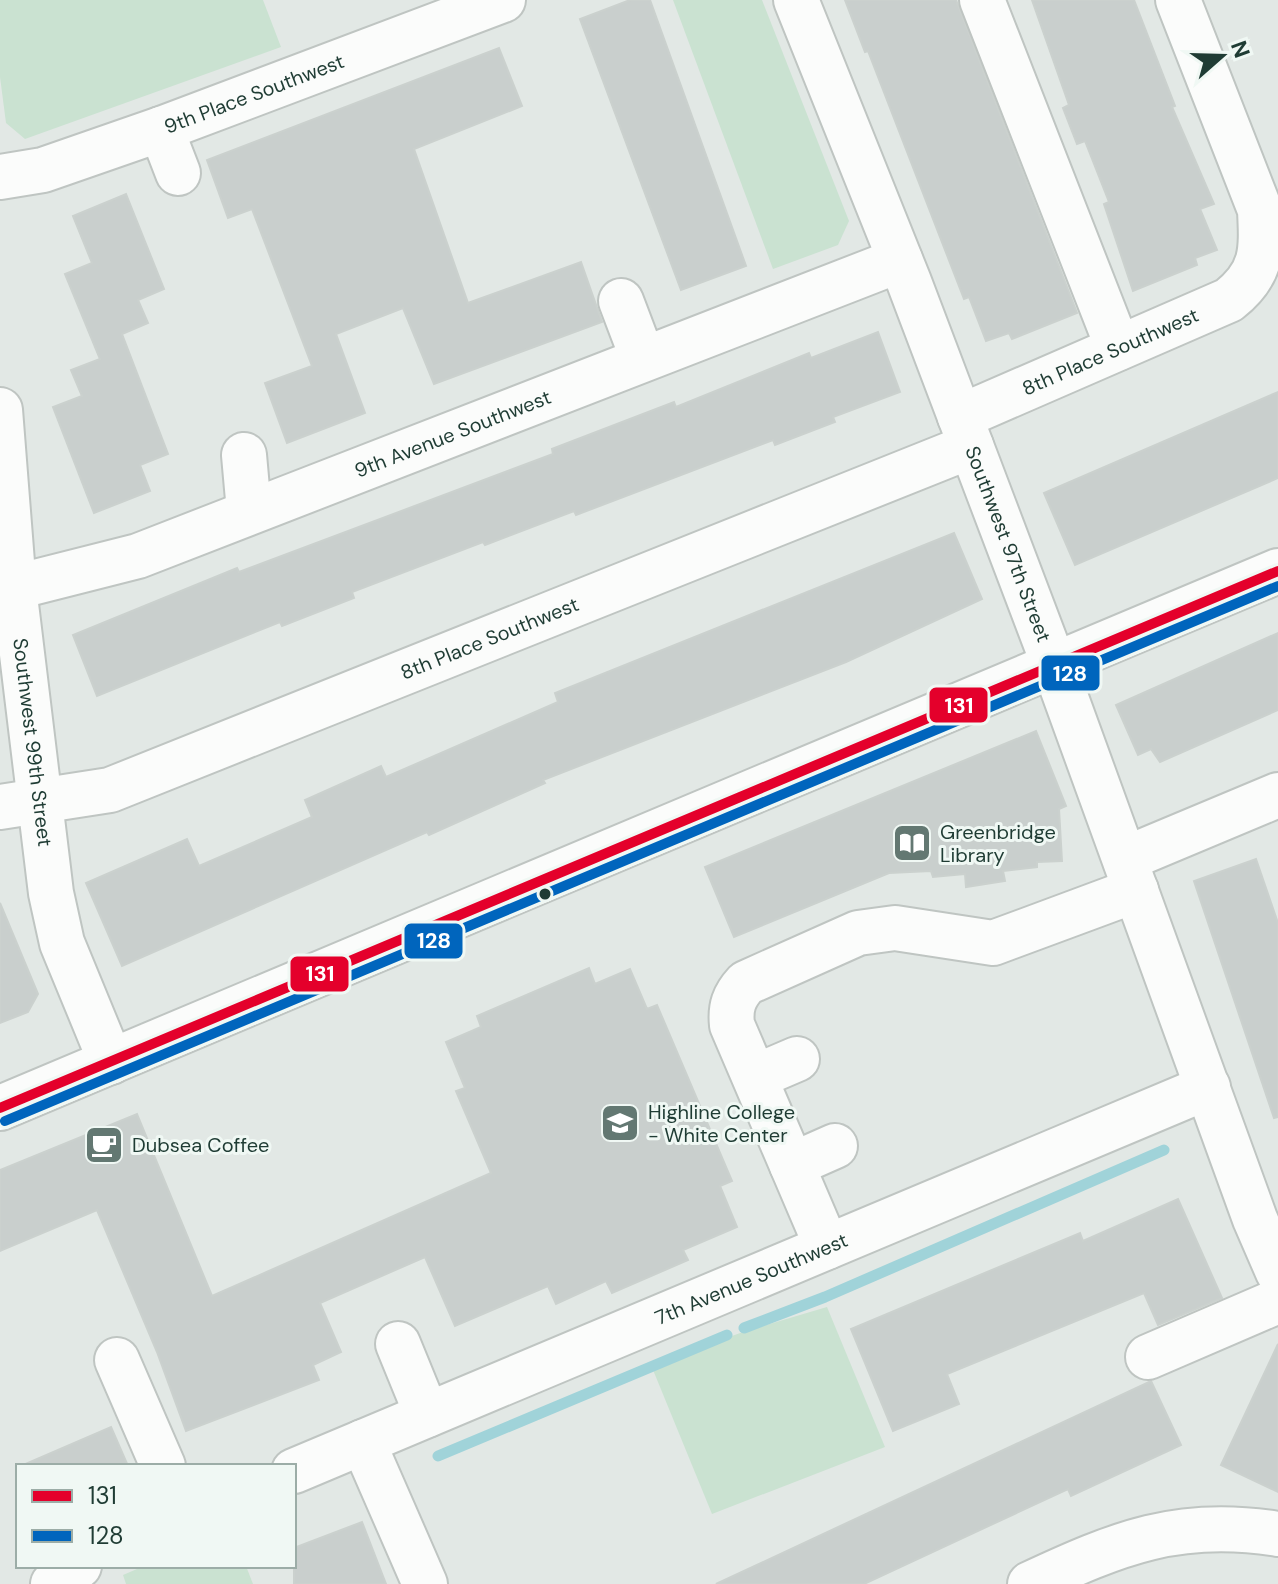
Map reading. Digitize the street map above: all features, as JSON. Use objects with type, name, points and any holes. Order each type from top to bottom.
[{"type":"street","name":"Southwest 97th Street","points":[[796,0],[966,431],[1208,1087],[1266,1215],[1278,1272]]},
{"type":"street","points":[[982,0],[1118,348]]},
{"type":"street","name":"8th Place Southwest","points":[[20,804],[110,790],[966,431],[1118,348],[1229,300],[1254,276],[1262,247],[1260,210],[1178,0]]},
{"type":"street","name":"9th Place Southwest","points":[[0,177],[43,170],[161,129],[433,12],[510,11]]},
{"type":"street","points":[[161,129],[178,173]]},
{"type":"street","name":"9th Avenue Southwest","points":[[7,589],[138,556],[900,260]]},
{"type":"street","points":[[621,301],[643,359]]},
{"type":"street","name":"Southwest 99th Street","points":[[0,410],[20,804],[51,893],[62,943],[111,1062]]},
{"type":"street","points":[[244,455],[249,511]]},
{"type":"street","points":[[0,1108],[1278,571]]},
{"type":"street","points":[[827,1247],[731,1013],[732,1002],[746,983],[858,933],[895,928],[993,943],[1278,795]]},
{"type":"street","points":[[755,1077],[797,1059]]},
{"type":"street","name":"7th Avenue Southwest","points":[[296,1470],[1208,1087]]},
{"type":"street","points":[[792,1165],[835,1146]]},
{"type":"street","points":[[1148,1357],[1278,1301]]},
{"type":"street","points":[[398,1344],[427,1415]]},
{"type":"street","points":[[117,1360],[162,1464]]},
{"type":"street","points":[[363,1442],[425,1584]]},
{"type":"street","points":[[1044,1581],[1117,1547],[1174,1531],[1210,1527],[1278,1534]]},
{"type":"street","points":[[53,1584],[76,1568]]},
{"type":"green space","points":[[0,0],[263,0],[281,47],[25,139],[6,123],[0,77]]},
{"type":"green space","points":[[673,0],[762,0],[849,221],[838,245],[773,269]]},
{"type":"green space","points":[[827,1307],[885,1447],[712,1514],[651,1365],[743,1332]]},
{"type":"green space","points":[[139,1568],[247,1568],[253,1584],[126,1584],[123,1575]]},
{"type":"building","points":[[630,0],[650,0],[746,266],[681,290],[580,19]]},
{"type":"building","points":[[845,0],[956,0],[1077,313],[1012,339],[1009,333],[986,341],[969,297],[964,299],[868,51],[865,52]]},
{"type":"building","points":[[1032,0],[1134,0],[1175,106],[1172,107],[1214,204],[1200,209],[1217,250],[1195,258],[1197,265],[1133,291],[1104,204],[1109,202],[1085,141],[1077,144],[1063,108],[1069,105]]},
{"type":"building","points":[[499,48],[522,106],[414,149],[468,303],[581,262],[602,322],[434,384],[403,308],[336,334],[365,413],[287,443],[265,383],[312,366],[252,209],[228,218],[207,160]]},
{"type":"building","points":[[126,194],[164,289],[138,300],[148,323],[122,334],[168,454],[140,465],[150,491],[94,513],[53,407],[82,396],[71,370],[100,359],[65,274],[92,263],[73,216]]},
{"type":"building","points":[[878,332],[900,392],[833,417],[835,422],[775,445],[773,440],[576,515],[574,511],[485,545],[483,542],[352,592],[354,598],[282,626],[280,622],[97,696],[73,635],[237,568],[239,572],[553,454],[552,449],[674,402],[676,407],[809,353],[811,358]]},
{"type":"building","points":[[1278,392],[1278,478],[1075,565],[1044,493]]},
{"type":"building","points":[[954,533],[982,599],[846,662],[543,780],[545,783],[429,835],[427,832],[122,966],[86,883],[187,839],[199,866],[312,817],[305,800],[381,766],[386,777],[558,702],[555,693]]},
{"type":"building","points":[[1278,633],[1278,710],[1160,762],[1151,749],[1138,755],[1116,705]]},
{"type":"building","name":"Greenbridge Library","points":[[1036,731],[1066,806],[1059,809],[1062,861],[1037,862],[1037,867],[1003,871],[1005,881],[966,887],[965,874],[933,877],[931,871],[889,873],[734,937],[705,867]]},
{"type":"building","points":[[1256,859],[1278,923],[1278,1117],[1274,1118],[1194,881]]},
{"type":"building","points":[[0,903],[38,994],[28,1012],[0,1023]]},
{"type":"building","points":[[589,968],[595,984],[630,969],[647,1009],[657,1005],[732,1181],[720,1186],[737,1227],[683,1250],[688,1260],[612,1293],[606,1281],[556,1304],[548,1286],[455,1326],[425,1257],[320,1303],[341,1352],[313,1365],[319,1380],[186,1431],[157,1352],[97,1210],[0,1251],[0,1170],[137,1114],[212,1296],[491,1173],[456,1091],[465,1088],[446,1042],[481,1027],[477,1016]]},
{"type":"building","points":[[1178,1199],[1222,1298],[1158,1325],[1144,1293],[947,1374],[959,1404],[893,1431],[851,1329],[1080,1233],[1083,1241]]},
{"type":"building","points":[[1278,1344],[1278,1492],[1221,1465]]},
{"type":"building","points":[[1151,1381],[1181,1445],[1071,1496],[1068,1489],[864,1584],[716,1584]]},
{"type":"building","points":[[111,1427],[127,1464],[26,1464]]},
{"type":"building","points":[[362,1522],[386,1584],[294,1584],[296,1547]]},
{"type":"waterway","points":[[744,1328],[825,1297],[1164,1150]]},
{"type":"waterway","points":[[438,1456],[727,1335]]},
{"type":"transit line","name":"131","points":[[0,1108],[1278,571]]},
{"type":"transit line","name":"128","points":[[5,1121],[1278,586]]},
{"type":"place","name":"Greenbridge Library","points":[[912,843]]},
{"type":"place","name":"Highline College - White Center","points":[[620,1123]]},
{"type":"place","name":"Dubsea Coffee","points":[[104,1145]]}]
